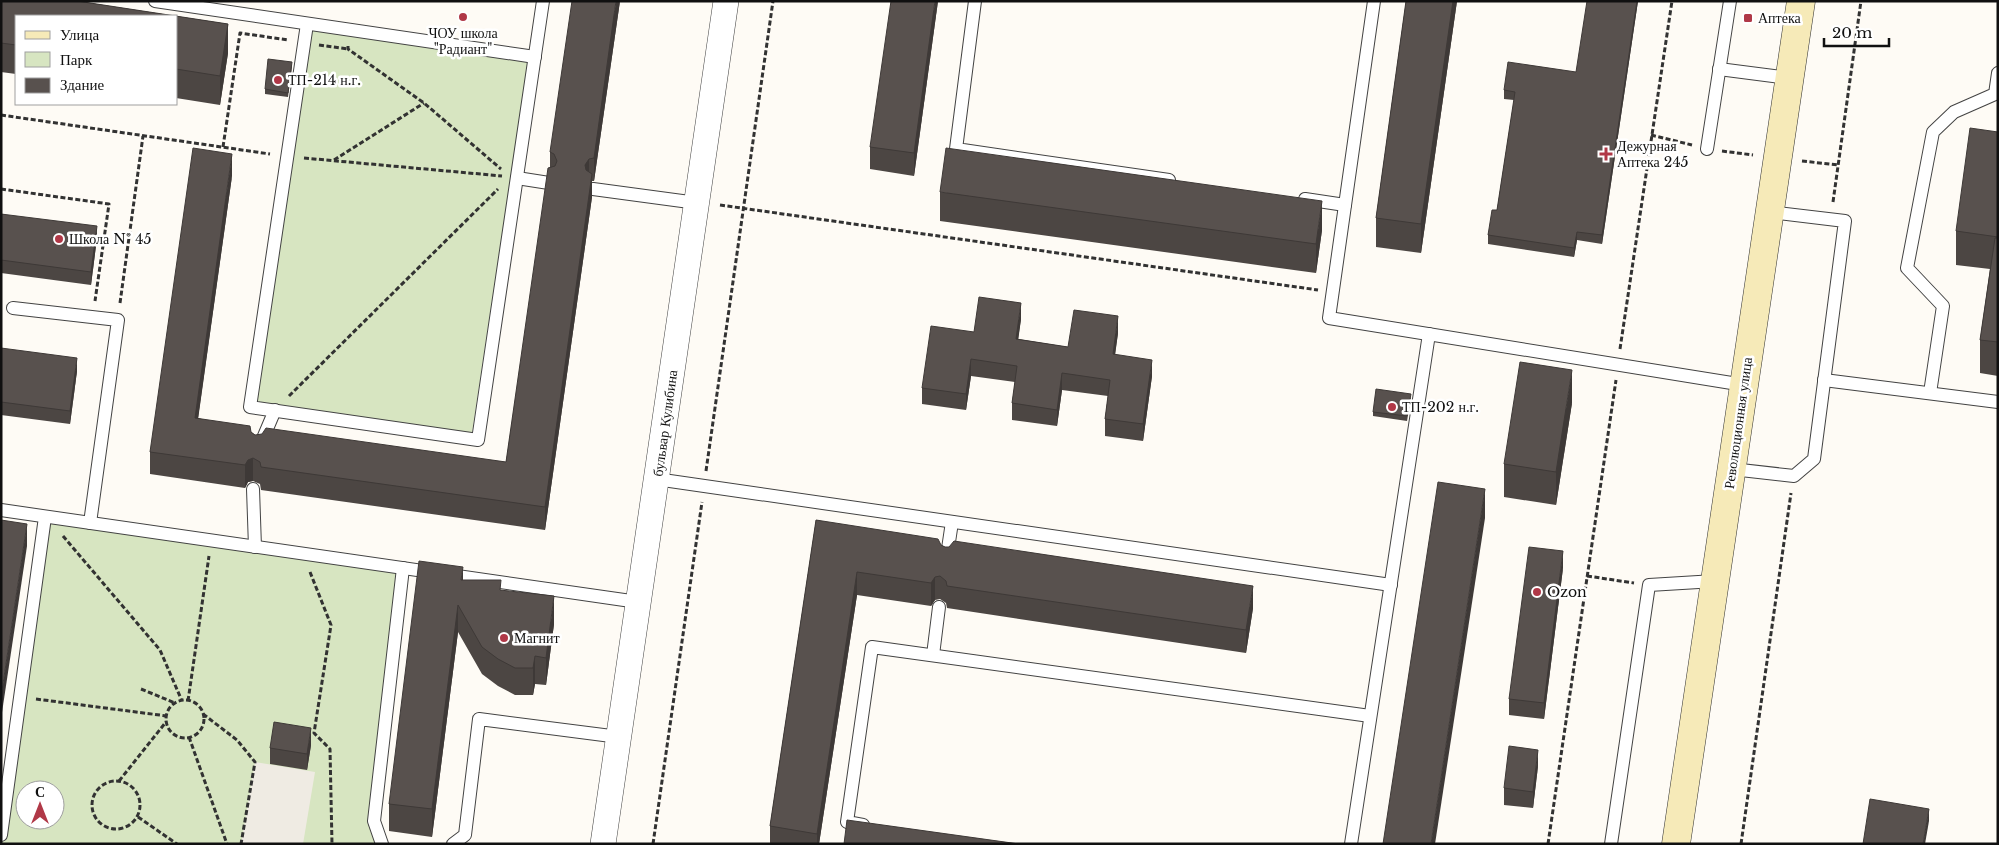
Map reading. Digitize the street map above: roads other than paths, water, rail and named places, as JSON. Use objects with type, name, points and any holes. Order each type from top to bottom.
[{"type":"main road","name":"Революционная улица","points":[[1676,844],[1801,1]]},
{"type":"street","name":"бульвар Кулибина","points":[[603,844],[726,1]]},
{"type":"lane","points":[[155,1],[535,57]]},
{"type":"lane","points":[[307,24],[250,407],[478,440],[514,177],[543,1]]},
{"type":"lane","points":[[975,1],[956,149],[1180,181]]},
{"type":"lane","points":[[1374,1],[1329,318],[1744,385]]},
{"type":"lane","points":[[1707,149],[1730,1]]},
{"type":"lane","points":[[1719,69],[1789,78]]},
{"type":"lane","points":[[1930,393],[1942,306],[1907,268],[1933,132],[1954,112],[1994,94],[1998,73]]},
{"type":"lane","points":[[514,177],[549,183]]},
{"type":"lane","points":[[593,189],[697,203]]},
{"type":"lane","points":[[1296,198],[1345,205]]},
{"type":"lane","points":[[1732,469],[1794,476],[1814,459],[1845,221],[1770,212]]},
{"type":"lane","points":[[13,308],[118,320],[90,523]]},
{"type":"lane","points":[[1351,844],[1429,334]]},
{"type":"lane","points":[[1824,380],[1998,402]]},
{"type":"lane","points":[[258,450],[275,410]]},
{"type":"lane","points":[[656,479],[1391,585]]},
{"type":"lane","points":[[253,489],[255,547]]},
{"type":"lane","points":[[1,510],[638,602]]},
{"type":"lane","points":[[1,835],[45,517]]},
{"type":"lane","points":[[946,562],[952,522]]},
{"type":"lane","points":[[382,844],[374,821],[403,568]]},
{"type":"lane","points":[[1610,844],[1649,585],[1715,581]]},
{"type":"lane","points":[[933,655],[939,607]]},
{"type":"lane","points":[[876,826],[847,822],[872,647],[1370,716]]},
{"type":"lane","points":[[453,844],[465,835],[479,719],[618,737]]},
{"type":"place","name":"ЧОУ школа \"Радиант\"","points":[[463,17]]},
{"type":"place","name":"Аптека","points":[[1748,18]]},
{"type":"place","name":"ТП-214 н.г.","points":[[278,80]]},
{"type":"place","name":"Дежурная Аптека 245","points":[[1606,154]]},
{"type":"place","name":"Школа № 45","points":[[59,239]]},
{"type":"place","name":"ТП-202 н.г.","points":[[1392,407]]},
{"type":"place","name":"Ozon","points":[[1537,592]]},
{"type":"place","name":"Магнит","points":[[504,638]]}]
